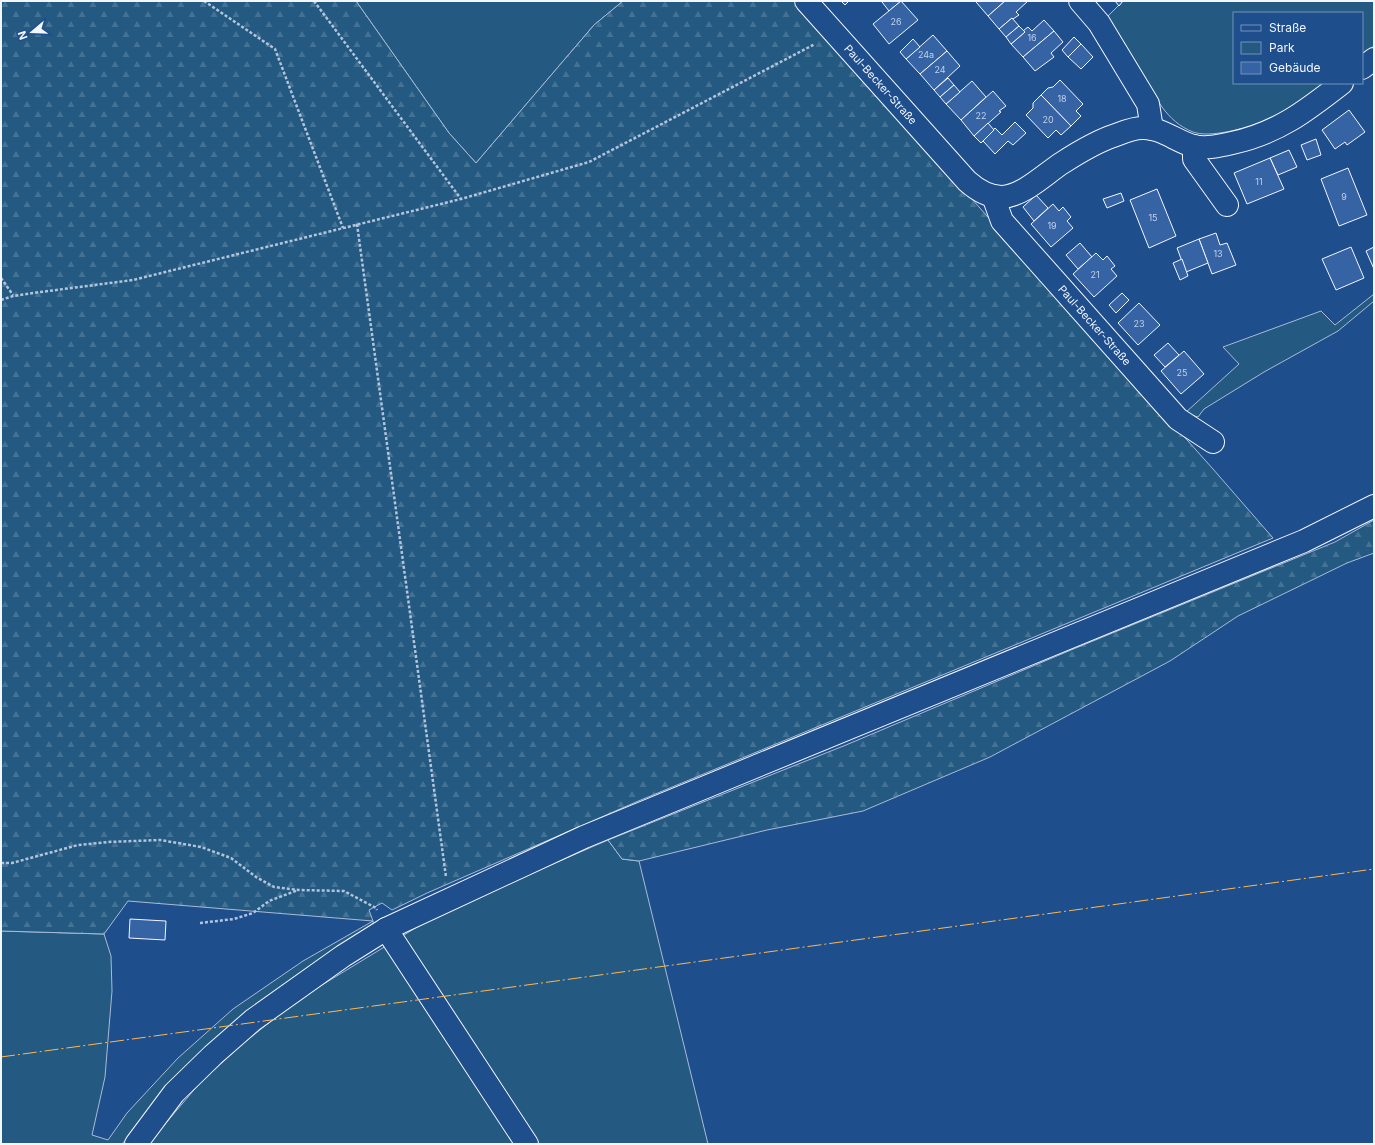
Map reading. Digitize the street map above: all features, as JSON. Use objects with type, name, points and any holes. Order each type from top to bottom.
[{"type":"street","name":"Paul-Becker-Straße","points":[[806,1],[967,181],[975,188],[993,196],[1003,197],[1023,190],[1061,163],[1088,147],[1133,129],[1152,129],[1194,146],[1215,147],[1253,138],[1273,130],[1304,112],[1341,84]]},
{"type":"street","points":[[1080,1],[1099,23],[1148,104],[1152,129]]},
{"type":"street","points":[[1363,67],[1374,59]]},
{"type":"street","points":[[1194,146],[1194,158],[1227,205]]},
{"type":"street","name":"Paul-Becker-Straße","points":[[993,196],[1002,221],[1126,361],[1178,419],[1212,442]]},
{"type":"street","points":[[136,1144],[174,1094],[213,1055],[253,1020],[336,960],[386,929],[584,837],[1304,541],[1374,506]]},
{"type":"street","points":[[386,929],[527,1144]]},
{"type":"path","points":[[204,1],[275,49],[343,228]]},
{"type":"path","points":[[314,1],[461,199]]},
{"type":"path","points":[[1,300],[13,296],[133,280],[461,199],[589,162],[835,34]]},
{"type":"path","points":[[357,224],[449,900]]},
{"type":"path","points":[[1,278],[13,296]]},
{"type":"path","points":[[1,863],[12,863],[78,845],[108,842],[160,840],[201,847],[231,858],[256,877],[274,887],[299,890],[344,891],[376,908],[386,929]]},
{"type":"path","points":[[200,923],[234,919],[253,913],[269,901],[299,890]]},
{"type":"green space","points":[[1,1],[356,1],[449,133],[476,163],[594,25],[623,1],[795,1],[1273,538],[636,802],[427,893],[392,910],[382,903],[369,910],[373,921],[128,901],[104,934],[1,931]]},
{"type":"green space","points":[[356,1],[623,1],[594,25],[476,163],[449,133]]},
{"type":"green space","points":[[1123,1],[1374,1],[1374,46],[1363,54],[1363,12],[1233,12],[1233,84],[1324,84],[1301,101],[1263,121],[1235,130],[1200,134],[1184,128],[1165,111],[1106,18]]},
{"type":"green space","points":[[1374,294],[1374,301],[1338,331],[1264,372],[1204,409],[1198,417],[1185,413],[1239,364],[1223,347],[1321,311],[1335,325]]},
{"type":"green space","points":[[1374,520],[1374,553],[1347,563],[1238,616],[1170,661],[990,757],[863,811],[767,830],[639,861],[622,859],[608,840],[846,745],[1071,650],[1335,542]]},
{"type":"green space","points":[[608,840],[622,859],[639,861],[708,1144],[148,1144],[199,1084],[241,1045],[299,999],[422,924],[497,888]]},
{"type":"green space","points":[[373,921],[374,930],[154,1107],[122,1144],[1,1144],[1,931],[104,934],[111,956],[112,991],[105,1077],[92,1135],[108,1140],[127,1113],[178,1058],[233,1009],[303,961]]},
{"type":"building","points":[[841,1],[849,1],[845,5]]},
{"type":"building","points":[[901,1],[889,11],[882,2]]},
{"type":"building","points":[[901,1],[918,20],[889,44],[873,24]]},
{"type":"building","points":[[1005,1],[988,16],[976,2]]},
{"type":"building","points":[[1005,1],[1028,1],[1016,12],[1019,15],[1013,19],[1012,18],[999,29],[988,16]]},
{"type":"building","points":[[1115,1],[1123,1],[1119,6]]},
{"type":"building","points":[[1012,18],[1019,26],[1006,37],[999,29]]},
{"type":"building","points":[[1044,20],[1054,31],[1023,57],[1011,44],[1025,32],[1023,31],[1028,27],[1032,31]]},
{"type":"building","points":[[1019,26],[1025,32],[1011,44],[1006,37]]},
{"type":"building","points":[[1054,31],[1063,42],[1051,53],[1054,57],[1035,71],[1023,57]]},
{"type":"building","points":[[933,35],[947,51],[920,74],[906,59]]},
{"type":"building","points":[[1074,37],[1081,44],[1068,57],[1062,50]]},
{"type":"building","points":[[913,39],[920,47],[906,59],[900,52]]},
{"type":"building","points":[[1081,44],[1093,57],[1081,69],[1068,57]]},
{"type":"building","points":[[947,51],[960,66],[934,90],[920,74]]},
{"type":"building","points":[[948,78],[954,85],[940,97],[934,90]]},
{"type":"building","points":[[1060,80],[1083,104],[1076,111],[1081,116],[1071,126],[1041,95]]},
{"type":"building","points":[[972,81],[986,97],[961,120],[946,104]]},
{"type":"building","points":[[954,85],[960,92],[946,104],[940,97]]},
{"type":"building","points":[[993,91],[1006,106],[974,136],[961,120]]},
{"type":"building","points":[[1041,95],[1071,126],[1061,135],[1056,130],[1048,138],[1026,115],[1033,108],[1033,103]]},
{"type":"building","points":[[1349,110],[1365,132],[1347,145],[1345,142],[1335,149],[1322,130]]},
{"type":"building","points":[[1015,122],[1026,133],[1013,145],[1008,141],[995,154],[983,141],[995,128],[1002,135]]},
{"type":"building","points":[[988,123],[994,130],[981,143],[974,136]]},
{"type":"building","points":[[1316,139],[1321,155],[1307,160],[1301,145]]},
{"type":"building","points":[[1289,150],[1297,167],[1278,175],[1270,158]]},
{"type":"building","points":[[1270,158],[1284,189],[1247,204],[1234,173]]},
{"type":"building","points":[[1348,168],[1367,215],[1339,226],[1321,179]]},
{"type":"building","points":[[1157,189],[1176,236],[1149,248],[1130,200]]},
{"type":"building","points":[[1121,193],[1124,201],[1107,208],[1103,199]]},
{"type":"building","points":[[1036,195],[1048,208],[1034,221],[1023,207]]},
{"type":"building","points":[[1053,204],[1059,211],[1063,207],[1071,217],[1067,221],[1073,228],[1051,247],[1031,224]]},
{"type":"building","points":[[1216,233],[1220,245],[1227,243],[1236,265],[1212,274],[1199,239]]},
{"type":"building","points":[[1199,239],[1208,263],[1186,272],[1177,248]]},
{"type":"building","points":[[1080,243],[1092,257],[1078,269],[1066,255]]},
{"type":"building","points":[[1351,247],[1364,278],[1336,290],[1322,259]]},
{"type":"building","points":[[1374,247],[1374,269],[1366,251]]},
{"type":"building","points":[[1096,253],[1103,260],[1107,256],[1115,266],[1111,269],[1117,276],[1094,297],[1073,274]]},
{"type":"building","points":[[1182,259],[1188,276],[1180,280],[1173,263]]},
{"type":"building","points":[[1122,293],[1129,300],[1116,313],[1109,305]]},
{"type":"building","points":[[1139,303],[1160,325],[1138,345],[1118,323]]},
{"type":"building","points":[[1168,343],[1179,355],[1165,367],[1154,355]]},
{"type":"building","points":[[1184,351],[1204,374],[1181,394],[1161,371]]},
{"type":"building","points":[[130,919],[166,921],[165,940],[129,938]]},
{"type":"power","points":[[1,1057],[1374,869]]}]
